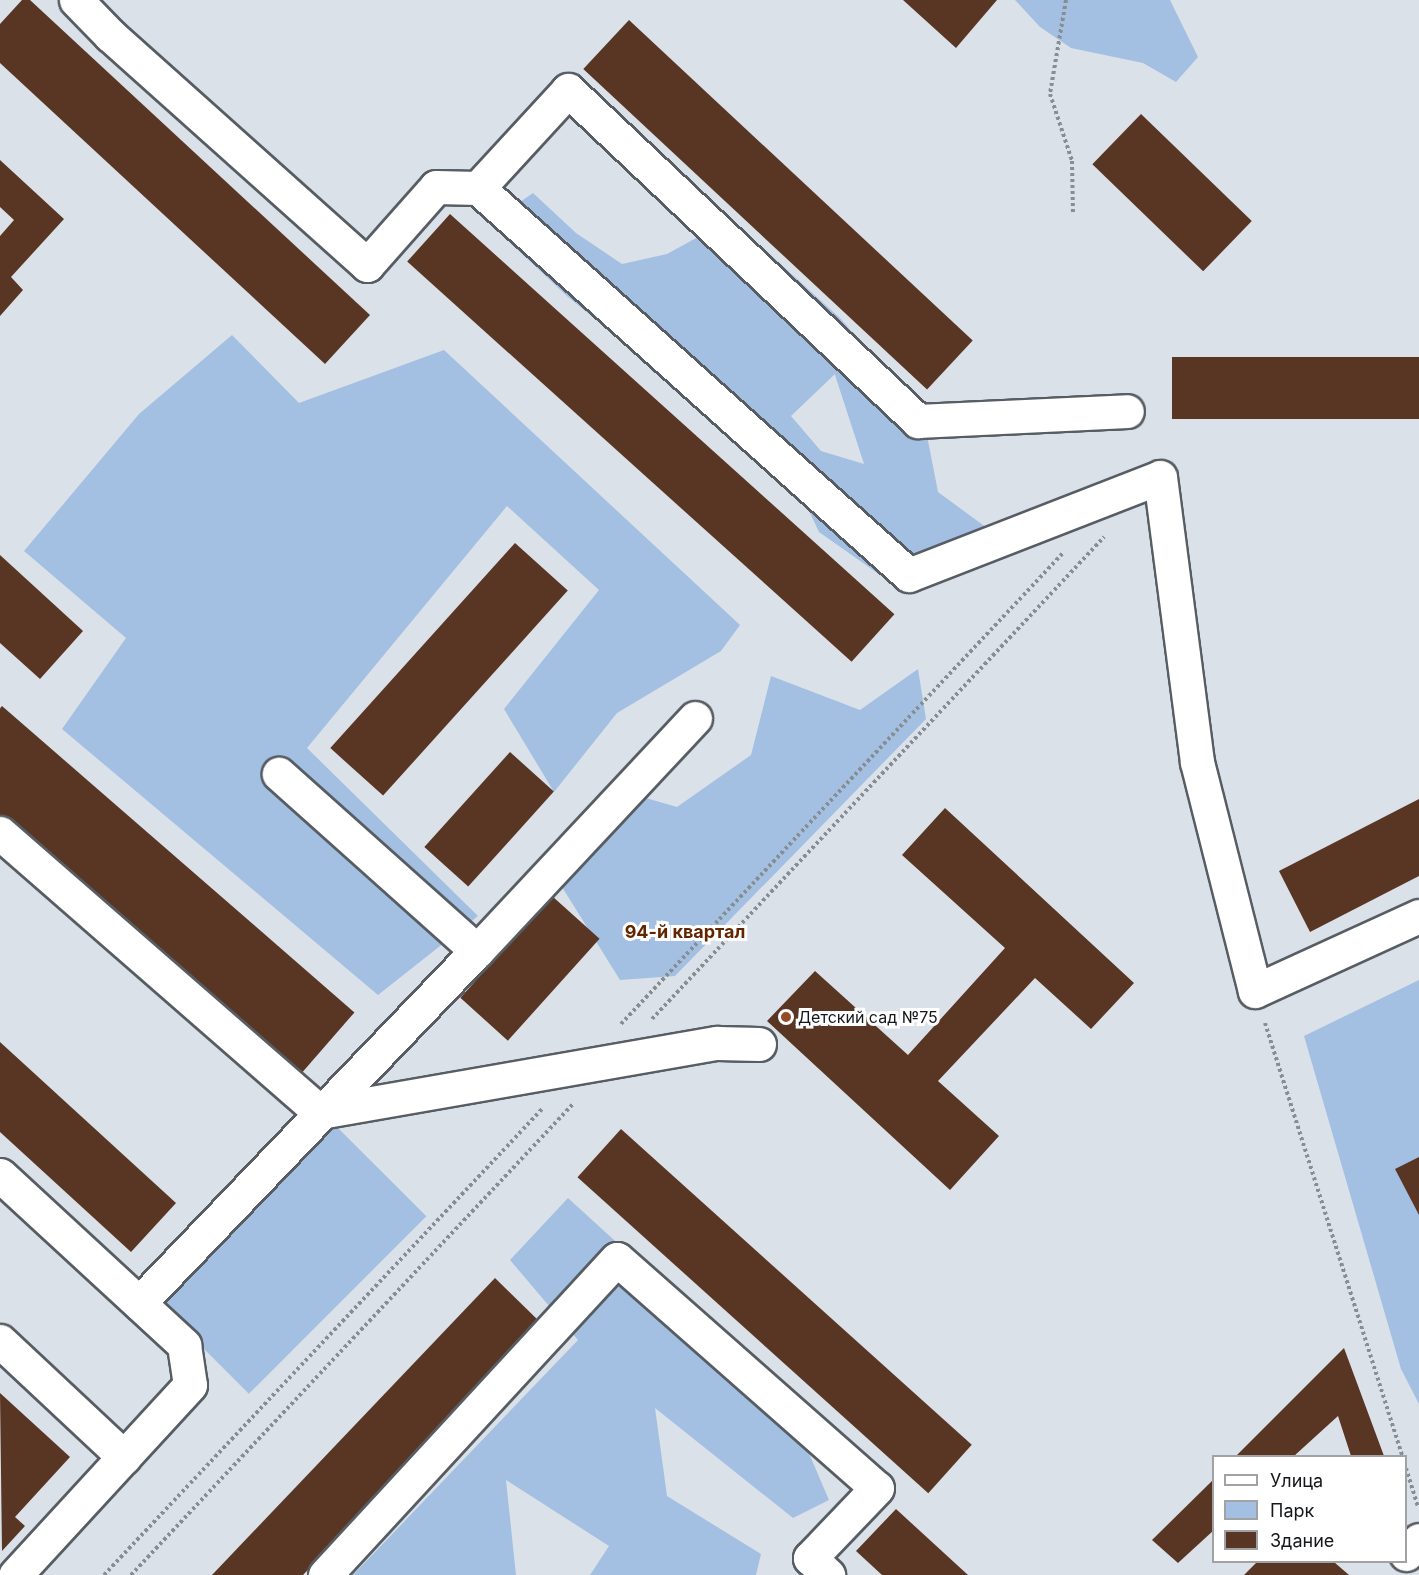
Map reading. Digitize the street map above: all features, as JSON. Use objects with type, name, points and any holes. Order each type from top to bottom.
[{"type":"lane","points":[[76,0],[110,35],[367,265],[436,187],[478,188],[909,575],[1160,477],[1197,762],[1255,991],[1419,916]]},
{"type":"lane","points":[[478,188],[568,90],[918,421],[1127,411]]},
{"type":"lane","points":[[139,1303],[477,951],[695,718]]},
{"type":"lane","points":[[279,774],[477,951]]},
{"type":"lane","points":[[0,832],[320,1112]]},
{"type":"lane","points":[[320,1112],[717,1043],[759,1044]]},
{"type":"lane","points":[[0,1175],[184,1345],[190,1385],[15,1575]]},
{"type":"lane","points":[[325,1575],[617,1259],[877,1488],[810,1558],[828,1575]]},
{"type":"lane","points":[[0,1341],[124,1457]]},
{"type":"lane","points":[[1407,1553],[1419,1540]]},
{"type":"lane","points":[[1386,1575],[1397,1563]]},
{"type":"path","points":[[1066,0],[1050,94],[1072,161],[1074,213]]},
{"type":"path","points":[[1255,991],[1402,1455]]},
{"type":"path","points":[[1407,1471],[1419,1511]]},
{"type":"green space","points":[[1015,0],[1170,0],[1198,57],[1176,82],[1143,63],[1071,48],[1040,27]]},
{"type":"green space","points":[[533,193],[576,233],[622,264],[667,254],[707,232],[763,248],[841,319],[923,415],[938,492],[987,528],[890,582],[819,532],[794,479],[568,297],[504,237],[507,211]],"holes":[[[835,374],[864,464],[821,451],[791,416]]]},
{"type":"green space","points":[[232,335],[299,403],[444,350],[740,625],[721,651],[617,713],[554,792],[504,709],[599,590],[507,506],[307,748],[478,916],[378,995],[62,729],[126,638],[24,551],[139,414]]},
{"type":"green space","points":[[918,669],[926,719],[675,976],[620,980],[552,871],[625,792],[677,807],[751,755],[771,676],[860,710]]},
{"type":"green space","points":[[1419,980],[1419,1404],[1401,1369],[1304,1036]]},
{"type":"green space","points":[[333,1123],[426,1216],[249,1394],[156,1300]]},
{"type":"green space","points":[[568,1198],[784,1395],[829,1500],[793,1518],[655,1408],[667,1496],[761,1554],[756,1575],[590,1575],[609,1546],[506,1480],[516,1575],[353,1575],[578,1340],[510,1260]]},
{"type":"building","points":[[22,0],[30,0],[370,315],[325,364],[0,63],[0,24]]},
{"type":"building","points":[[903,0],[997,0],[956,48]]},
{"type":"building","points":[[629,20],[973,341],[927,390],[583,69]]},
{"type":"building","points":[[1141,114],[1252,221],[1203,271],[1092,164]]},
{"type":"building","points":[[0,160],[64,219],[11,277],[23,290],[0,316],[0,236],[14,220],[0,207]]},
{"type":"building","points":[[450,214],[894,614],[852,662],[407,262]]},
{"type":"building","points":[[1172,357],[1419,357],[1419,419],[1172,419]]},
{"type":"building","points":[[515,543],[568,591],[383,796],[330,748]]},
{"type":"building","points":[[0,555],[83,631],[40,679],[0,643]]},
{"type":"building","points":[[2,706],[354,1012],[297,1079],[0,821],[0,708]]},
{"type":"building","points":[[510,752],[554,791],[468,887],[424,847]]},
{"type":"building","points":[[1419,799],[1419,876],[1310,932],[1279,871]]},
{"type":"building","points":[[945,808],[1134,983],[1091,1029],[1035,978],[938,1081],[999,1136],[950,1190],[767,1021],[815,971],[908,1055],[1005,948],[902,855]]},
{"type":"building","points":[[552,896],[600,939],[508,1041],[460,998]]},
{"type":"building","points":[[0,1042],[176,1203],[131,1252],[0,1132]]},
{"type":"building","points":[[621,1129],[972,1445],[928,1493],[578,1177]]},
{"type":"building","points":[[1419,1157],[1419,1215],[1395,1169]]},
{"type":"building","points":[[495,1278],[541,1323],[303,1575],[212,1575]]},
{"type":"building","points":[[1344,1348],[1384,1455],[1351,1455],[1338,1416],[1295,1455],[1237,1455]]},
{"type":"building","points":[[0,1393],[70,1457],[15,1517],[25,1526],[2,1551]]},
{"type":"building","points":[[1212,1481],[1212,1532],[1178,1563],[1152,1540]]},
{"type":"building","points":[[896,1509],[968,1575],[882,1575],[856,1551]]},
{"type":"building","points":[[1256,1563],[1335,1563],[1349,1575],[1244,1575]]},
{"type":"place","name":"Детский сад №75","points":[[786,1017]]},
{"type":"district","name":"94-й квартал","points":[[685,932]]}]
